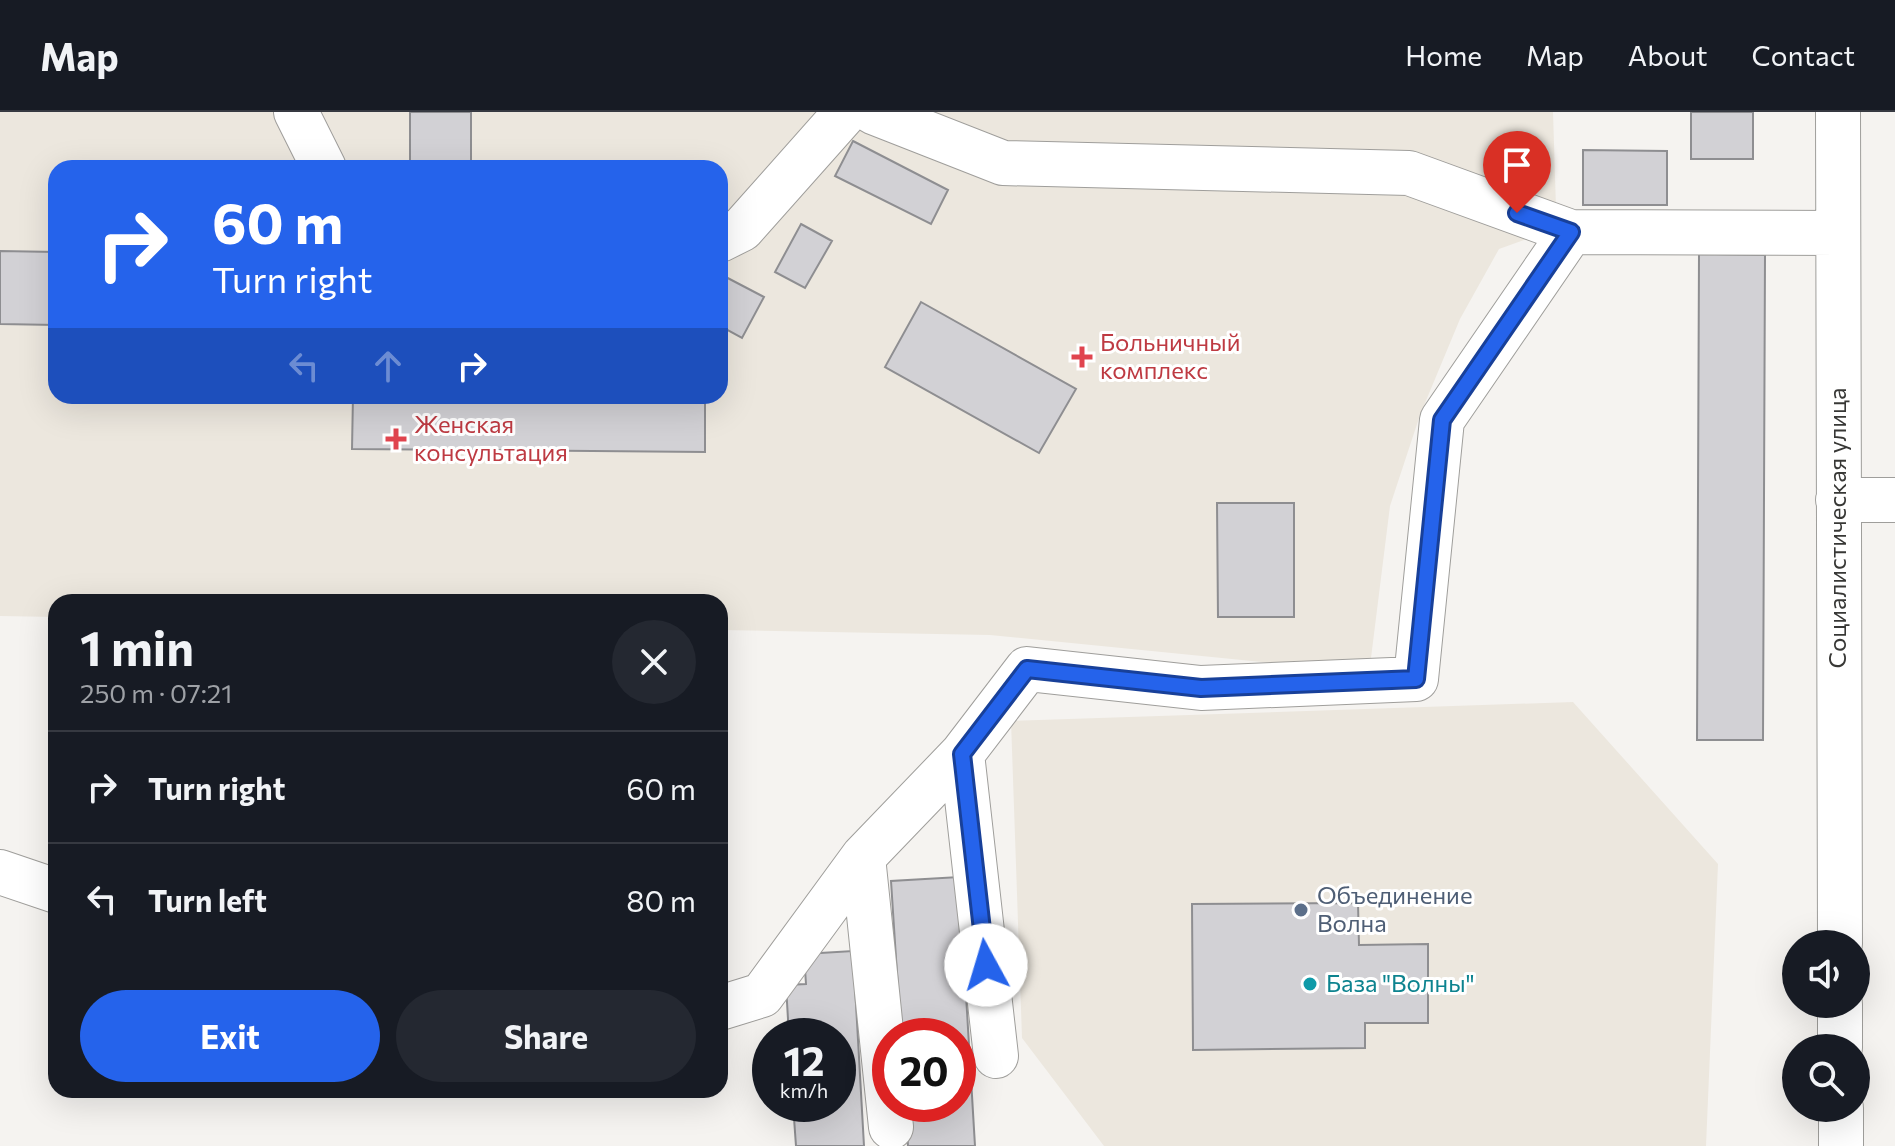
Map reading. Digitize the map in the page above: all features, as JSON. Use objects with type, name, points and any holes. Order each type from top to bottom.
[{"type":"street","points":[[296,112],[320,160]]},
{"type":"street","points":[[728,236],[742,229],[846,112]]},
{"type":"street","points":[[873,112],[1003,163],[1409,173],[1571,232],[1838,233]]},
{"type":"street","name":"Социалистическая улица","points":[[1838,112],[1840,930]]},
{"type":"street","points":[[728,1006],[762,995],[863,857],[962,754],[1027,669],[1201,688],[1416,679],[1442,420],[1571,232]]},
{"type":"street","points":[[1838,500],[1895,500]]},
{"type":"street","points":[[962,754],[996,1056]]},
{"type":"street","points":[[863,857],[891,1127]]},
{"type":"street","points":[[0,872],[48,888]]},
{"type":"street","points":[[1841,1122],[1841,1146]]},
{"type":"shaded area","name":"Больничный комплекс","points":[[0,112],[1553,112],[1556,208],[1524,240],[1499,249],[1460,319],[1420,415],[1390,506],[1371,658],[1313,667],[990,635],[728,630],[728,594],[48,594],[48,617],[0,616]]},
{"type":"shaded area","points":[[1573,702],[1718,864],[1706,1146],[1104,1146],[1022,1038],[1011,721]]},
{"type":"building","points":[[410,112],[471,112],[471,160],[410,160]]},
{"type":"building","points":[[1691,112],[1753,112],[1753,159],[1691,159]]},
{"type":"building","points":[[853,141],[948,190],[931,224],[835,176]]},
{"type":"building","points":[[1583,150],[1667,151],[1667,205],[1583,205]]},
{"type":"building","points":[[801,224],[832,241],[805,288],[775,272]]},
{"type":"building","points":[[0,251],[48,252],[48,325],[0,324]]},
{"type":"building","points":[[1699,254],[1765,255],[1763,740],[1697,740]]},
{"type":"building","points":[[728,278],[764,297],[742,338],[728,330]]},
{"type":"building","points":[[921,302],[1076,389],[1039,453],[885,367]]},
{"type":"building","points":[[353,404],[705,404],[705,452],[352,449]]},
{"type":"building","points":[[1217,503],[1294,503],[1294,617],[1218,617]]},
{"type":"building","points":[[959,877],[967,1018],[900,1018],[891,881]]},
{"type":"building","name":"База \"Волны\"","points":[[1358,903],[1359,945],[1428,944],[1428,1023],[1365,1023],[1365,1048],[1193,1050],[1192,904]]},
{"type":"building","points":[[853,951],[864,1146],[796,1146],[794,1122],[856,1122],[856,1018],[788,1018],[786,985],[806,984],[804,954]]},
{"type":"building","points":[[906,1122],[974,1122],[975,1146],[908,1146]]},
{"type":"place","name":"Больничный комплекс","points":[[1082,357]]},
{"type":"place","name":"Женская консультация","points":[[396,439]]},
{"type":"place","name":"Объединение Волна","points":[[1301,910]]},
{"type":"place","name":"База \"Волны\"","points":[[1310,984]]},
{"type":"route","points":[[986,965],[962,754],[1027,669],[1201,688],[1416,679],[1442,420],[1571,232],[1517,213]]}]
